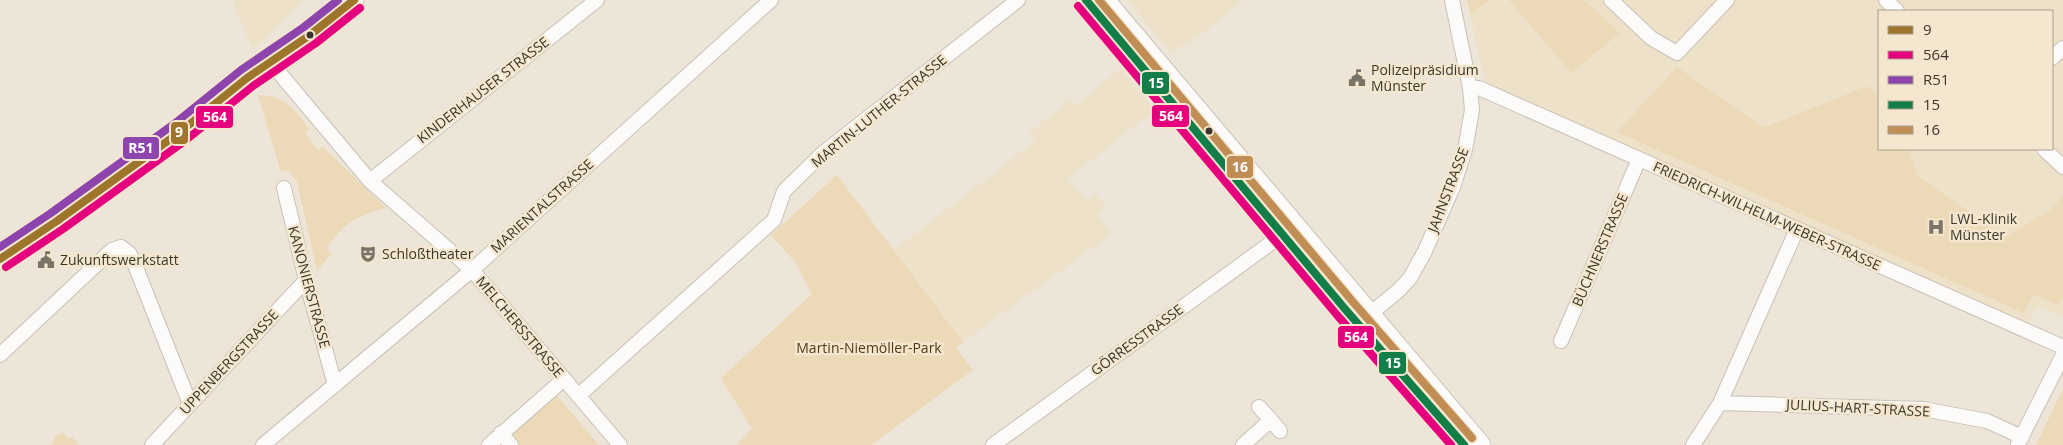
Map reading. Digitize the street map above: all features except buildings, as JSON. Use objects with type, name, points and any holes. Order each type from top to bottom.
[{"type":"main road","points":[[0,259],[180,132],[247,78],[310,35],[354,0]]},
{"type":"main road","points":[[1086,0],[1282,235],[1364,319],[1481,445]]},
{"type":"main road","points":[[1105,0],[1464,445]]},
{"type":"street","name":"KINDERHAUSER STRASSE","points":[[370,181],[597,0]]},
{"type":"street","name":"MARIENTALSTRASSE","points":[[271,443],[335,385],[472,270],[770,0]]},
{"type":"street","name":"MARTIN-LUTHER-STRASSE","points":[[578,396],[774,220],[784,191],[823,153],[1018,0]]},
{"type":"street","name":"JAHNSTRASSE","points":[[1364,319],[1400,290],[1410,278],[1449,196],[1465,150],[1472,110],[1470,88],[1452,0]]},
{"type":"street","points":[[1611,0],[1651,38],[1678,53],[1727,0]]},
{"type":"street","points":[[1886,0],[1896,10]]},
{"type":"street","points":[[2053,57],[2063,48]]},
{"type":"street","name":"MELCHERSSTRASSE","points":[[271,63],[370,181],[472,270],[620,445]]},
{"type":"street","name":"FRIEDRICH-WILHELM-WEBER-STRASSE","points":[[1470,88],[1479,88],[2063,347]]},
{"type":"street","points":[[2045,150],[2063,167]]},
{"type":"street","name":"BÜCHNERSTRASSE","points":[[1561,341],[1639,159]]},
{"type":"street","name":"KANONIERSTRASSE","points":[[284,188],[306,280],[335,385]]},
{"type":"street","points":[[1693,445],[1720,402],[1797,229]]},
{"type":"street","name":"GÖRRESSTRASSE","points":[[993,445],[1282,235]]},
{"type":"street","points":[[0,355],[112,250],[121,248],[129,253],[190,404]]},
{"type":"street","name":"UPPENBERGSTRASSE","points":[[152,445],[306,280]]},
{"type":"street","points":[[2020,441],[2063,355]]},
{"type":"street","points":[[489,445],[564,379]]},
{"type":"street","name":"JULIUS-HART-STRASSE","points":[[1720,402],[1923,409],[1987,422],[2020,441]]},
{"type":"street","points":[[1259,407],[1280,431]]},
{"type":"street","points":[[1243,445],[1271,420]]},
{"type":"street","points":[[501,433],[511,445]]},
{"type":"shaded area","points":[[232,0],[305,0],[252,49]]},
{"type":"shaded area","points":[[1127,0],[1244,0],[1199,36],[1171,52]]},
{"type":"shaded area","name":"LWL-Klinik Münster","points":[[1467,0],[2063,0],[2063,317],[2037,306],[2028,325],[1485,83]]},
{"type":"shaded area","points":[[1120,68],[1152,106],[1151,113],[1068,179],[1086,200],[1095,193],[1107,208],[1098,215],[1113,233],[963,342],[894,250],[1035,141],[1029,133],[1070,99],[1077,105]]},
{"type":"green space","points":[[1467,0],[1489,0],[1471,15]]},
{"type":"green space","points":[[1509,0],[1584,0],[1620,33],[1571,73]]},
{"type":"green space","points":[[1677,67],[1764,128],[1867,86],[1878,95],[1878,150],[1909,150],[1917,176],[2006,237],[2050,210],[2063,196],[2063,297],[2058,305],[2033,294],[2024,313],[1617,132]]},
{"type":"green space","points":[[258,95],[275,97],[294,110],[309,129],[305,133],[318,150],[323,147],[386,208],[368,213],[345,226],[327,248],[331,254],[317,271],[297,182],[288,170],[281,172]]},
{"type":"green space","name":"Martin-Niemöller-Park","points":[[837,175],[963,342],[956,348],[973,370],[871,445],[736,445],[752,429],[721,378],[812,294],[795,262],[771,235]]},
{"type":"green space","points":[[2063,388],[2063,445],[2036,445]]},
{"type":"green space","points":[[557,396],[599,445],[520,445],[511,435]]},
{"type":"green space","points":[[62,433],[69,438],[72,437],[80,445],[51,445],[56,436]]},
{"type":"transit line","name":"R51","points":[[0,247],[51,213],[174,124],[241,70],[304,27],[338,0]]},
{"type":"transit line","name":"9","points":[[0,259],[57,221],[180,132],[247,78],[310,35],[354,0]]},
{"type":"transit line","name":"15","points":[[1086,0],[1345,309],[1464,445]]},
{"type":"transit line","name":"16","points":[[1099,0],[1353,302],[1472,438]]},
{"type":"transit line","name":"564","points":[[1078,6],[1337,315],[1451,445]]},
{"type":"transit line","name":"564","points":[[6,267],[63,229],[186,140],[253,86],[316,43],[360,8]]},
{"type":"place","name":"Polizeipräsidium Münster","points":[[1357,78]]},
{"type":"place","name":"LWL-Klinik Münster","points":[[1936,227]]},
{"type":"place","name":"Schloßtheater","points":[[368,254]]},
{"type":"place","name":"Zukunftswerkstatt","points":[[46,260]]}]
